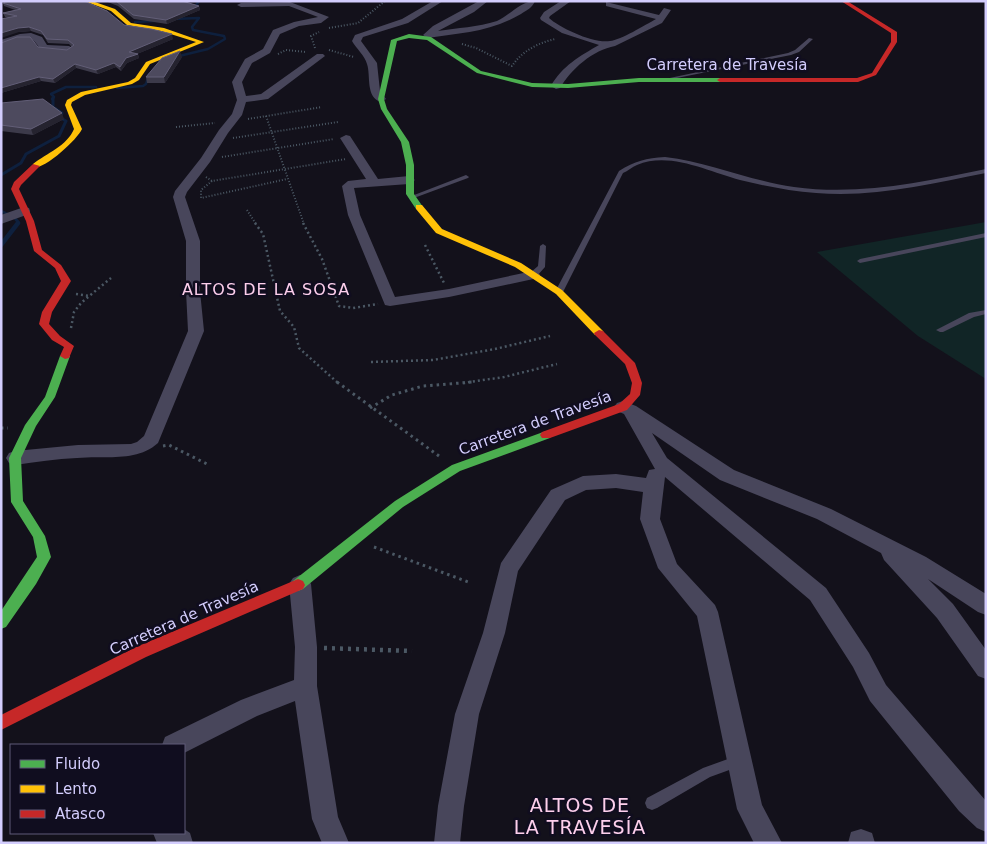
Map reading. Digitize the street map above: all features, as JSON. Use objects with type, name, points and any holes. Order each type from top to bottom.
[{"type":"street","points":[[1,623],[31,580],[44,557],[40,536],[17,502],[15,458],[31,425],[50,397],[69,346],[56,338],[44,324],[47,312],[66,281],[65,273],[60,266],[40,254],[33,243],[31,222],[19,213],[15,189],[17,184],[42,160],[74,138],[78,129],[68,105],[69,101],[86,92],[130,83],[137,79],[148,63],[201,42],[162,29],[129,24],[113,10],[86,1]]},
{"type":"street","points":[[381,99],[375,91],[372,63],[356,41],[359,35],[405,21],[439,1]]},
{"type":"street","points":[[429,38],[454,17],[470,11],[484,1]]},
{"type":"street","points":[[381,99],[394,40],[412,36],[429,38],[501,22],[529,5],[531,1]]},
{"type":"street","points":[[567,1],[544,18],[556,27],[608,44],[628,37],[653,24],[664,14],[609,4]]},
{"type":"street","name":"Carretera de Travesía","points":[[429,38],[479,72],[532,85],[556,86],[662,80],[858,80],[874,74],[894,42],[894,32],[843,1]]},
{"type":"street","points":[[15,458],[78,450],[131,450],[143,447],[152,439],[196,331],[193,291],[193,241],[179,197],[181,191],[206,160],[237,115],[242,100],[237,82],[248,61],[262,54],[271,44],[276,32],[282,28],[325,18],[290,4],[241,5]]},
{"type":"street","points":[[1,43],[12,38],[34,37],[40,40],[43,47],[70,49]]},
{"type":"street","points":[[556,86],[570,69],[608,44]]},
{"type":"street","points":[[242,100],[264,97],[320,53]]},
{"type":"street","name":"Carretera de Travesía","points":[[1,723],[141,652],[300,584],[353,539],[399,504],[456,468],[626,408],[635,395],[637,382],[630,363],[559,292],[518,265],[439,231],[410,194],[410,165],[405,142],[384,109],[381,99]]},
{"type":"street","points":[[346,138],[374,182]]},
{"type":"street","points":[[409,180],[348,186],[364,242],[390,302],[449,293],[533,275]]},
{"type":"street","points":[[1,220],[19,213]]},
{"type":"street","points":[[626,408],[660,463],[818,594],[861,660],[878,693],[968,802],[986,819]]},
{"type":"street","points":[[626,408],[727,475],[824,514],[919,563],[986,606]]},
{"type":"street","points":[[660,463],[653,486],[650,519],[668,568],[707,612],[750,809],[769,843]]},
{"type":"street","points":[[447,843],[451,806],[467,714],[494,633],[508,569],[558,495],[584,483],[616,481],[653,486]]},
{"type":"street","points":[[884,546],[944,612],[986,669]]},
{"type":"street","points":[[300,584],[306,648],[305,686],[325,819],[336,843]]},
{"type":"street","points":[[176,744],[249,708],[305,686]]},
{"type":"street","points":[[167,834],[180,843]]},
{"type":"lane","points":[[662,80],[790,54],[797,51],[811,39]]},
{"type":"lane","points":[[559,292],[621,172],[630,165],[640,162],[659,159],[691,162],[740,178],[816,192],[871,190],[986,171]]},
{"type":"lane","points":[[412,197],[466,177]]},
{"type":"lane","points":[[860,261],[986,235]]},
{"type":"lane","points":[[533,275],[541,268],[543,246]]},
{"type":"lane","points":[[940,330],[986,312]]},
{"type":"lane","points":[[652,803],[707,772],[739,761]]},
{"type":"path","points":[[328,28],[358,24],[385,1]]},
{"type":"path","points":[[322,30],[311,36],[320,53],[330,50],[372,63]]},
{"type":"path","points":[[429,38],[447,41],[452,39],[453,42],[475,46],[512,66],[516,59],[543,41],[559,38],[570,32]]},
{"type":"path","points":[[262,54],[272,56],[286,50],[309,52]]},
{"type":"path","points":[[176,127],[232,121],[322,107]]},
{"type":"path","points":[[266,116],[306,230],[322,260],[339,306],[353,308],[390,302]]},
{"type":"path","points":[[218,141],[338,122]]},
{"type":"path","points":[[206,160],[346,138]]},
{"type":"path","points":[[287,179],[202,198],[201,190],[212,181],[358,157]]},
{"type":"path","points":[[198,170],[212,181]]},
{"type":"path","points":[[247,210],[262,234],[280,311],[294,328],[299,348],[341,386],[456,468]]},
{"type":"path","points":[[426,245],[449,293]]},
{"type":"path","points":[[69,346],[74,312],[81,303],[111,278]]},
{"type":"path","points":[[371,362],[433,360],[495,349],[550,336]]},
{"type":"path","points":[[370,408],[392,395],[422,386],[466,383],[504,377],[556,364]]},
{"type":"path","points":[[143,447],[169,445],[207,464]]},
{"type":"path","points":[[353,539],[471,583]]},
{"type":"path","points":[[306,648],[412,651]]},
{"type":"green space","points":[[986,222],[986,379],[918,336],[817,252]]},
{"type":"building","points":[[9,1],[84,1],[107,11],[124,25],[172,34],[129,52],[138,54],[126,58],[120,67],[114,63],[96,70],[75,64],[53,79],[39,77],[1,88],[1,43],[17,37],[30,37],[38,47],[67,50],[74,45],[68,40],[47,39],[41,31],[29,27],[1,33],[1,19],[17,16],[3,13],[21,9],[3,3]]},
{"type":"building","points":[[116,1],[182,1],[199,6],[166,20],[133,15]]},
{"type":"building","points":[[180,51],[164,77],[146,77],[162,58]]},
{"type":"building","points":[[43,99],[62,113],[31,129],[1,125],[1,103]]},
{"type":"waterway","points":[[192,11],[199,1]]},
{"type":"waterway","points":[[173,19],[199,18],[192,27],[193,30],[224,36],[225,39],[208,49],[175,57]]},
{"type":"waterway","points":[[135,22],[154,21]]},
{"type":"waterway","points":[[117,88],[143,86],[146,84],[149,74]]},
{"type":"waterway","points":[[53,98],[51,94],[66,87],[96,87]]},
{"type":"waterway","points":[[1,175],[21,163],[26,154],[59,136],[66,121],[61,118],[62,113],[53,107],[53,98]]},
{"type":"waterway","points":[[1,211],[15,218],[18,222],[17,224]]},
{"type":"waterway","points":[[1,245],[18,223]]},
{"type":"traffic: fast","points":[[419,207],[410,194],[410,165],[405,142],[384,109],[381,99],[394,40],[409,36],[429,38],[479,72],[532,85],[568,86],[639,80],[720,80]]},
{"type":"traffic: fast","points":[[1,623],[31,580],[44,557],[39,536],[17,502],[15,458],[31,425],[50,397],[65,356]]},
{"type":"traffic: fast","points":[[298,585],[399,504],[456,468],[546,435]]},
{"type":"traffic: slow","points":[[36,166],[66,145],[76,135],[78,129],[68,105],[69,101],[83,93],[130,83],[137,79],[148,63],[201,42],[162,29],[129,24],[113,10],[86,1]]},
{"type":"traffic: slow","points":[[419,207],[439,231],[518,265],[559,292],[599,333]]},
{"type":"traffic: jam","points":[[720,80],[858,80],[874,74],[894,42],[894,32],[843,1]]},
{"type":"traffic: jam","points":[[36,166],[17,184],[15,189],[30,221],[38,251],[61,270],[66,281],[47,312],[44,324],[56,338],[69,346],[65,356]]},
{"type":"traffic: jam","points":[[546,435],[623,407],[635,395],[637,383],[630,363],[599,333]]},
{"type":"traffic: jam","points":[[1,723],[141,652],[298,585]]},
{"type":"district","name":"ALTOS DE LA SOSA","points":[[266,289]]},
{"type":"district","name":"ALTOS DE LA TRAVESÍA","points":[[580,816]]}]
